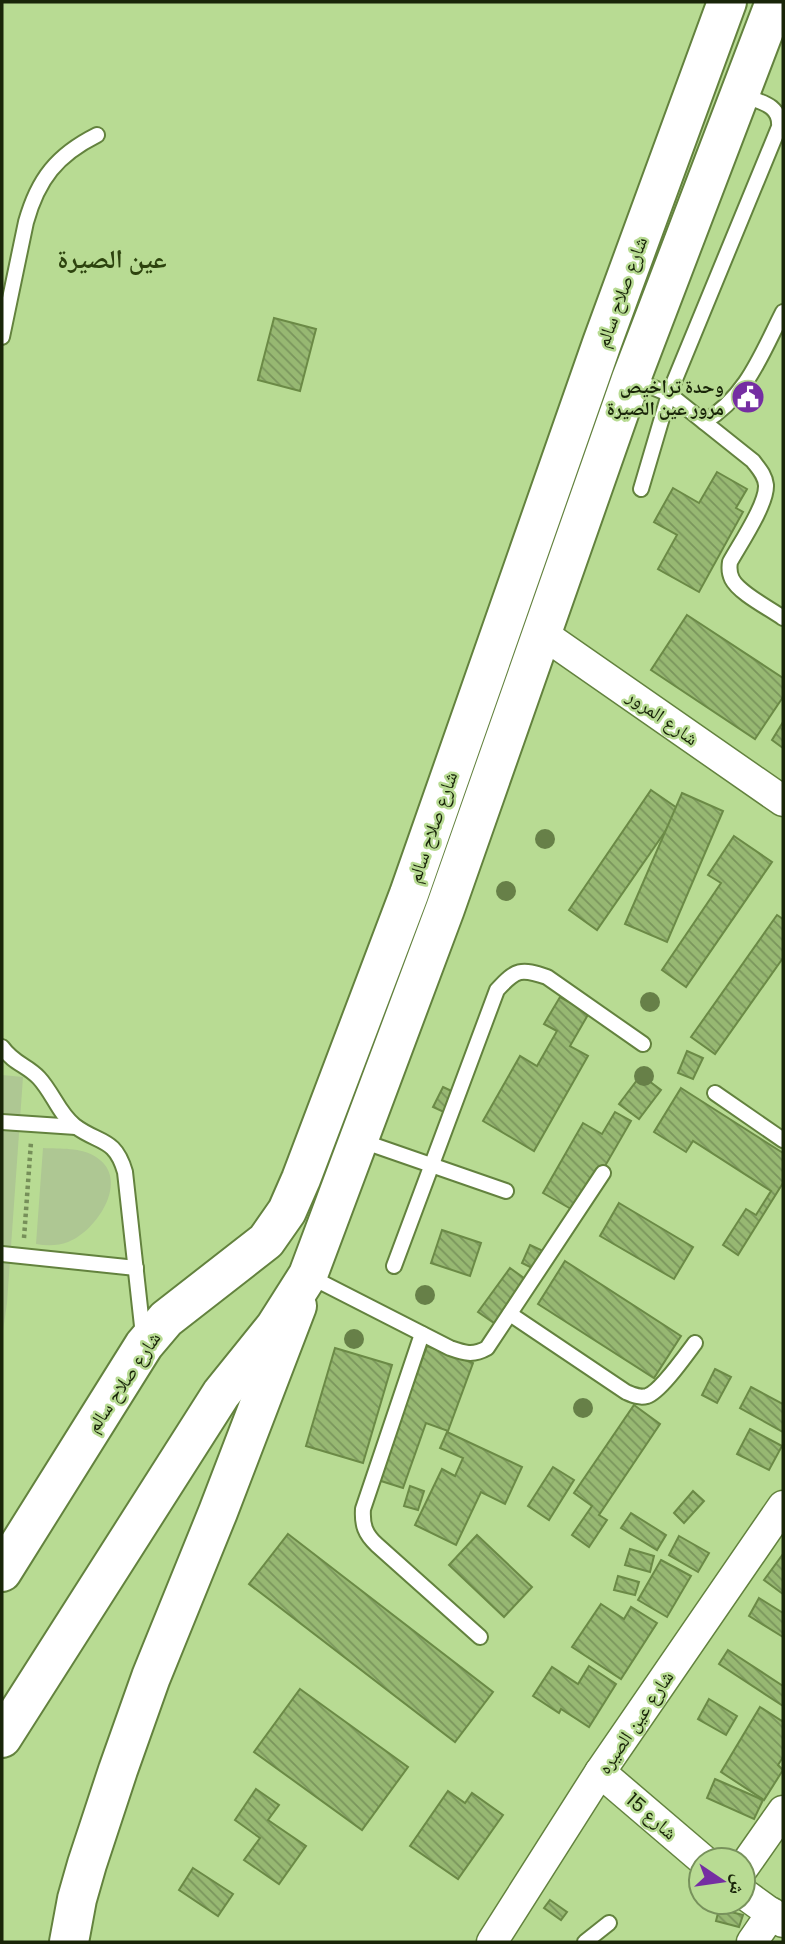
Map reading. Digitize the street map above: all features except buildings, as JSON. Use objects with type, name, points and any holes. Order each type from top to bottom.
[{"type":"main road","name":"شارع صلاح سالم","points":[[2,1572],[144,1345],[166,1319],[266,1241],[286,1211],[301,1179],[408,894],[602,343],[727,2]]},
{"type":"main road","name":"شارع صلاح سالم","points":[[69,1942],[87,1864],[151,1676],[218,1511],[446,909],[631,379],[775,2]]},
{"type":"main road","name":"شارع صلاح سالم","points":[[2,1738],[222,1394],[275,1327],[308,1275]]},
{"type":"street","name":"شارع المرور","points":[[542,634],[783,801]]},
{"type":"street","name":"شارع عين الصيره","points":[[492,1942],[600,1772],[781,1515]]},
{"type":"street","name":"شارع 15","points":[[600,1772],[687,1846]]},
{"type":"street","points":[[757,1848],[783,1811]]},
{"type":"street","points":[[752,1942],[778,1918],[757,1903]]},
{"type":"lane","points":[[641,489],[669,394],[779,127],[780,119],[773,108],[740,95]]},
{"type":"lane","points":[[2,337],[26,222],[39,185],[64,155],[97,135]]},
{"type":"lane","points":[[704,422],[718,414],[740,392],[783,312]]},
{"type":"lane","points":[[631,379],[669,394],[753,461],[763,473],[766,486],[763,501],[730,562],[729,572],[733,582],[741,589],[783,618]]},
{"type":"lane","points":[[394,1266],[497,990],[510,975],[529,971],[547,978],[643,1044]]},
{"type":"lane","points":[[2,1047],[15,1062],[43,1081],[76,1127],[106,1142],[122,1161],[144,1345]]},
{"type":"lane","points":[[715,1093],[783,1140]]},
{"type":"lane","points":[[2,1122],[76,1127]]},
{"type":"lane","points":[[359,1139],[506,1191]]},
{"type":"lane","points":[[308,1275],[450,1348],[470,1354],[479,1353],[487,1348],[603,1173]]},
{"type":"lane","points":[[2,1254],[136,1268]]},
{"type":"lane","points":[[510,1314],[637,1397],[649,1395],[659,1388],[695,1343]]},
{"type":"lane","points":[[422,1334],[363,1509],[362,1522],[367,1535],[480,1637]]},
{"type":"lane","points":[[584,1942],[609,1923]]},
{"type":"path","points":[[23,1256],[32,1124]]},
{"type":"green space","points":[[2,1075],[23,1077],[7,1303],[2,1338]]},
{"type":"green space","points":[[43,1148],[70,1149],[90,1154],[106,1167],[110,1178],[110,1191],[99,1216],[79,1236],[56,1245],[36,1244]]},
{"type":"place","name":"وحدة تراخيص مرور عين الصيرة","points":[[748,397]]},
{"type":"district","name":"عين الصيرة","points":[[112,259]]}]
